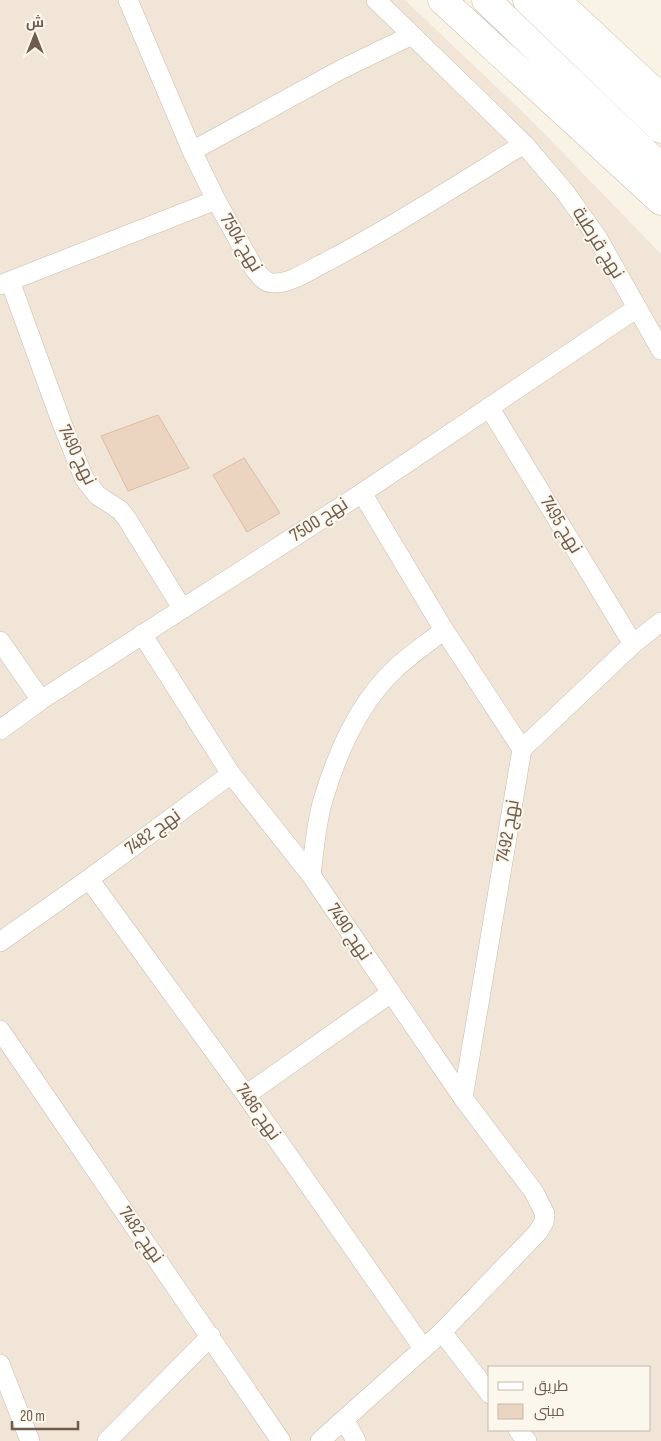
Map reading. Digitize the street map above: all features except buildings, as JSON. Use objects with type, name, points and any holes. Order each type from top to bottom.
[{"type":"street","points":[[128,0],[192,151],[216,200]]},
{"type":"street","name":"نهج قرطبة","points":[[376,0],[524,144],[565,192],[592,231],[661,350]]},
{"type":"street","points":[[442,0],[661,201]]},
{"type":"street","points":[[486,0],[661,168]]},
{"type":"street","points":[[527,0],[661,129]]},
{"type":"street","points":[[556,0],[661,98]]},
{"type":"street","points":[[192,151],[342,69],[412,35]]},
{"type":"street","name":"نهج 7504","points":[[5,283],[216,200],[255,270],[263,279],[272,283],[283,282],[370,239],[524,144]]},
{"type":"street","name":"نهج 7490","points":[[5,283],[84,478],[97,495],[120,510],[127,519],[182,608]]},
{"type":"street","name":"نهج 7500","points":[[0,730],[142,634],[362,493],[637,308]]},
{"type":"street","name":"نهج 7495","points":[[489,407],[634,644]]},
{"type":"street","points":[[362,493],[444,630],[522,749],[634,644],[661,622]]},
{"type":"street","points":[[310,876],[323,802],[335,765],[352,728],[376,689],[396,667],[444,630]]},
{"type":"street","name":"نهج 7490","points":[[142,634],[231,774],[310,876],[464,1098],[538,1198],[545,1214],[544,1222],[538,1232],[442,1332]]},
{"type":"street","points":[[0,641],[42,700]]},
{"type":"street","name":"نهج 7492","points":[[464,1098],[522,749]]},
{"type":"street","name":"نهج 7482","points":[[0,942],[231,774]]},
{"type":"street","name":"نهج 7486","points":[[89,879],[246,1095],[423,1348]]},
{"type":"street","points":[[246,1095],[391,993]]},
{"type":"street","name":"نهج 7482","points":[[0,1030],[281,1441]]},
{"type":"street","points":[[320,1441],[442,1332],[488,1391]]},
{"type":"street","points":[[107,1441],[211,1336]]},
{"type":"street","points":[[0,1364],[30,1441]]},
{"type":"street","points":[[345,1420],[356,1441]]},
{"type":"street","points":[[519,1431],[527,1441]]},
{"type":"shaded area","points":[[0,0],[405,0],[531,120],[661,254],[661,1441],[0,1441]]}]
